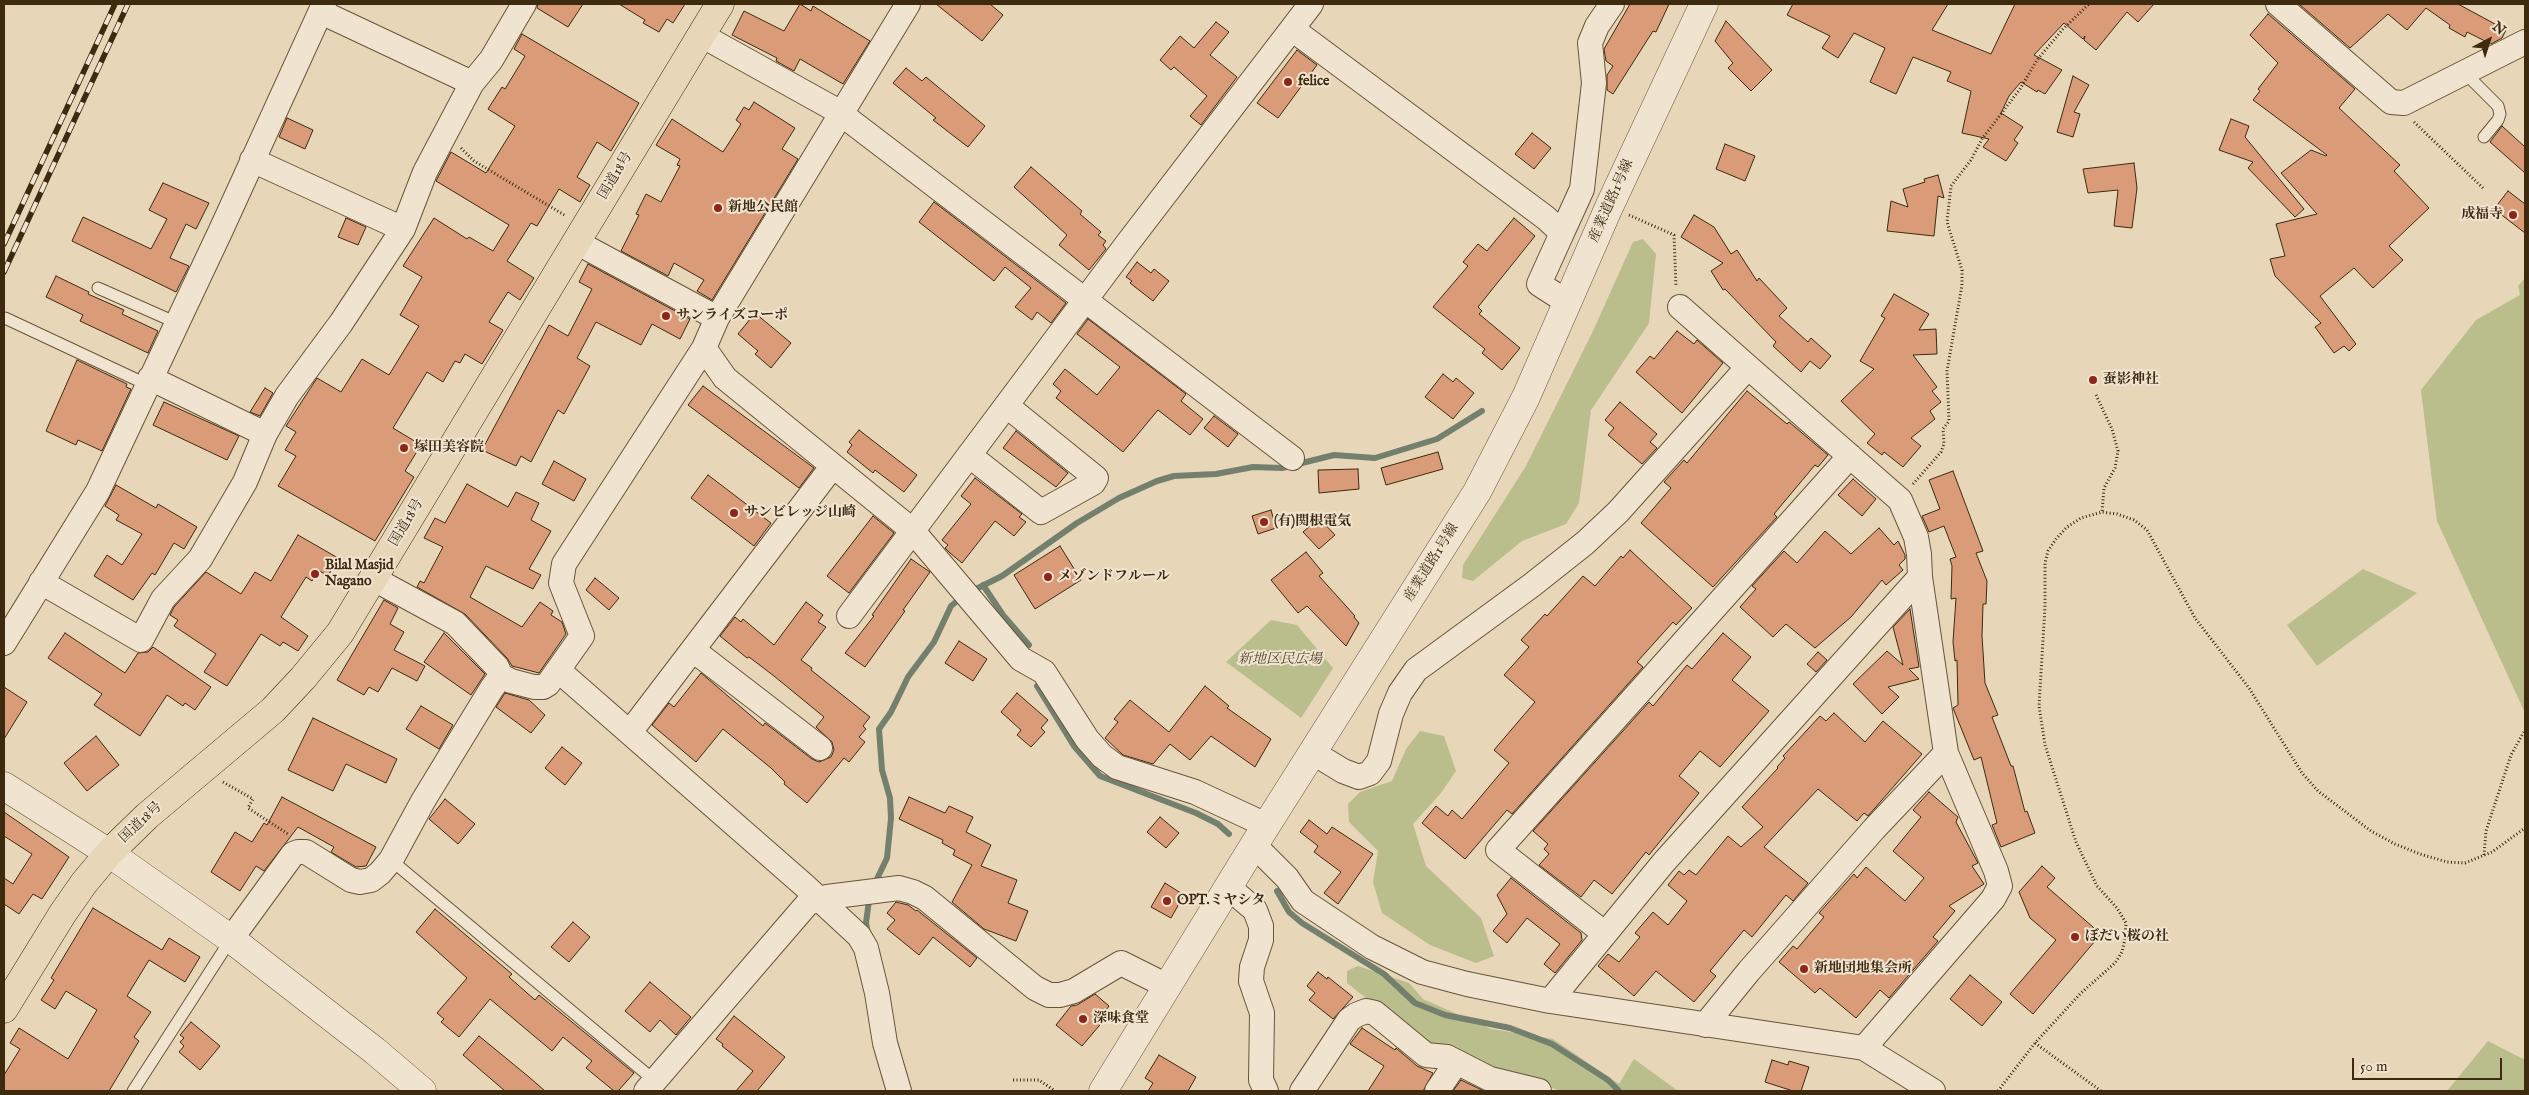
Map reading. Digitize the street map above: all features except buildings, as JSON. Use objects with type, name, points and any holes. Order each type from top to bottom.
[{"type":"highway","name":"国道18号","points":[[4,1009],[68,906],[84,883],[109,854],[147,816],[273,710],[303,678],[340,633],[720,4]]},
{"type":"street","points":[[41,582],[141,640],[163,599],[200,559],[245,482],[265,434],[287,396],[340,323],[403,228],[425,172],[449,125],[472,83],[491,60],[524,4]]},
{"type":"street","points":[[374,579],[455,623],[497,667],[501,676],[511,681],[543,687],[548,684],[582,636],[561,583],[564,564],[704,348],[717,318],[908,4]]},
{"type":"street","points":[[849,616],[912,530],[1311,4]]},
{"type":"street","points":[[1567,302],[1539,284],[1582,189],[1593,90],[1590,43],[1597,26],[1612,4]]},
{"type":"street","name":"産業道路1号線","points":[[1103,1091],[1260,835],[1477,492],[1526,397],[1609,207],[1704,4]]},
{"type":"street","points":[[2278,4],[2392,102],[2404,103],[2525,42]]},
{"type":"street","points":[[4,643],[98,491],[323,8],[472,83]]},
{"type":"street","points":[[1292,29],[1546,218],[1562,233]]},
{"type":"street","points":[[701,35],[841,114],[1292,458]]},
{"type":"street","points":[[252,160],[403,228]]},
{"type":"street","points":[[581,235],[717,318]]},
{"type":"street","points":[[1680,307],[1900,500],[1916,538],[1946,753],[1996,871],[2000,886],[1993,899],[1864,1048]]},
{"type":"street","points":[[704,348],[725,378],[912,530],[1021,659],[1044,672],[1087,739],[1102,756],[1117,767],[1195,792],[1260,835],[1303,901],[1372,947],[1422,972],[1467,984],[1550,1001],[1864,1048],[1933,1091]]},
{"type":"street","points":[[1312,752],[1342,771],[1358,776],[1370,773],[1379,761],[1391,714],[1400,692],[1416,670],[1532,585],[1585,543],[1618,512],[1748,367]]},
{"type":"street","points":[[149,381],[265,434]]},
{"type":"street","points":[[969,455],[1041,512],[1094,483],[1096,478],[1007,406]]},
{"type":"street","points":[[1604,933],[1498,850],[1850,456]]},
{"type":"street","points":[[630,732],[832,466]]},
{"type":"street","points":[[1550,1001],[1664,862],[1920,577]]},
{"type":"street","points":[[693,650],[820,748]]},
{"type":"street","points":[[558,670],[859,936],[866,948],[877,993],[885,1043],[899,1091]]},
{"type":"street","points":[[232,938],[293,854],[306,852],[351,880],[360,882],[371,880],[391,860],[423,801],[501,676]]},
{"type":"street","points":[[1705,1025],[1874,828],[1946,753]]},
{"type":"street","points":[[4,786],[109,854],[232,938],[376,1051],[422,1091]]},
{"type":"street","points":[[1228,887],[1255,910],[1261,926],[1261,940],[1252,967],[1251,981],[1262,1013],[1261,1080],[1266,1091]]},
{"type":"street","points":[[651,1086],[808,902],[818,899],[899,888],[913,892],[925,898],[1035,988],[1049,995],[1060,995],[1074,991],[1121,964],[1167,986]]},
{"type":"street","points":[[1302,1091],[1349,1020],[1366,1011],[1375,1013],[1426,1055],[1447,1057],[1490,1079],[1539,1091]]},
{"type":"street","points":[[1437,1091],[1456,1062]]},
{"type":"lane","points":[[2465,73],[2498,106],[2500,114],[2498,120],[2484,137]]},
{"type":"lane","points":[[98,288],[177,323]]},
{"type":"lane","points":[[6,318],[149,381]]},
{"type":"lane","points":[[391,860],[651,1086]]},
{"type":"lane","points":[[133,1091],[232,938]]},
{"type":"path","points":[[1900,500],[1940,452],[1944,444],[1943,429],[1949,421],[1947,371],[1962,285],[1962,270],[1947,222],[1947,208],[1951,186],[1971,160],[1982,139],[2020,88],[2037,60],[2063,29],[2088,4]]},
{"type":"path","points":[[2415,122],[2484,189]]},
{"type":"path","points":[[449,125],[455,140],[474,162],[581,235]]},
{"type":"path","points":[[1629,215],[1674,235],[1676,295],[1680,307]]},
{"type":"path","points":[[2096,395],[2112,430],[2118,451],[2115,468],[2104,488],[2102,512]]},
{"type":"path","points":[[1998,1091],[2035,1043],[2081,993],[2114,963],[2122,952],[2125,939],[2126,923],[2117,908],[2097,886],[2076,842],[2045,745],[2039,706],[2045,607],[2045,563],[2048,551],[2067,527],[2081,518],[2102,512],[2134,520],[2147,530],[2195,618],[2214,646],[2249,688],[2302,774],[2318,791],[2371,831],[2395,844],[2447,862],[2465,863],[2484,855],[2525,828]]},
{"type":"path","points":[[2484,855],[2486,831],[2511,755],[2525,730]]},
{"type":"path","points":[[203,770],[253,799],[248,808],[296,840],[306,852]]},
{"type":"path","points":[[2035,1043],[2101,1091]]},
{"type":"path","points":[[1013,1080],[1039,1080],[1055,1091]]},
{"type":"green space","points":[[1643,239],[1656,254],[1649,323],[1591,410],[1579,503],[1566,524],[1522,541],[1473,581],[1462,578],[1463,565],[1526,466],[1593,331],[1633,242]]},
{"type":"green space","points":[[2525,278],[2525,713],[2437,521],[2421,390],[2476,320],[2520,295],[2518,286]]},
{"type":"green space","points":[[2363,569],[2417,593],[2317,666],[2287,625]]},
{"type":"green space","name":"新地区民広場","points":[[1271,620],[1297,625],[1333,668],[1301,718],[1226,662]]},
{"type":"green space","points":[[1420,731],[1444,736],[1456,771],[1441,793],[1413,824],[1426,866],[1481,918],[1494,956],[1476,963],[1430,945],[1382,913],[1373,882],[1378,851],[1349,822],[1348,804],[1360,792],[1392,781],[1406,749]]},
{"type":"green space","points":[[1358,966],[1409,983],[1423,999],[1491,1029],[1553,1039],[1619,1084],[1634,1059],[1678,1091],[1561,1091],[1425,1045],[1347,983],[1347,971]]},
{"type":"green space","points":[[2488,1041],[2525,1060],[2525,1091],[2447,1091]]},
{"type":"waterway","points":[[970,592],[1002,576],[1077,523],[1119,498],[1157,481],[1174,476],[1216,474],[1253,467],[1282,468],[1334,455],[1375,458],[1437,439],[1482,411]]},
{"type":"waterway","points":[[983,585],[1003,615],[1029,645]]},
{"type":"waterway","points":[[876,881],[887,858],[891,818],[890,798],[882,770],[879,729],[891,712],[908,677],[934,642],[951,606],[962,597]]},
{"type":"waterway","points":[[1037,686],[1074,746],[1100,776],[1196,813],[1218,824],[1229,834]]},
{"type":"waterway","points":[[1277,891],[1289,912],[1302,923],[1384,974],[1415,1003],[1445,1015],[1510,1028],[1552,1044],[1608,1080],[1619,1091]]},
{"type":"waterway","points":[[868,934],[866,923],[869,900]]},
{"type":"railway","points":[[4,244],[115,4]]},
{"type":"railway","points":[[4,272],[128,4]]},
{"type":"place","name":"felice","points":[[1288,82]]},
{"type":"place","name":"新地公民館","points":[[718,208]]},
{"type":"place","name":"成福寺","points":[[2513,215]]},
{"type":"place","name":"サンライズコーポ","points":[[666,316]]},
{"type":"place","name":"蚕影神社","points":[[2093,380]]},
{"type":"place","name":"塚田美容院","points":[[404,448]]},
{"type":"place","name":"サンビレッジ山崎","points":[[734,513]]},
{"type":"place","name":"(有)関根電気","points":[[1264,522]]},
{"type":"place","name":"Bilal Masjid Nagano","points":[[315,574]]},
{"type":"place","name":"メゾンドフルール","points":[[1048,577]]},
{"type":"place","name":"OPT.ミヤシタ","points":[[1167,901]]},
{"type":"place","name":"ぼだい桜の社","points":[[2075,937]]},
{"type":"place","name":"新地団地集会所","points":[[1804,969]]},
{"type":"place","name":"深味食堂","points":[[1083,1019]]}]
